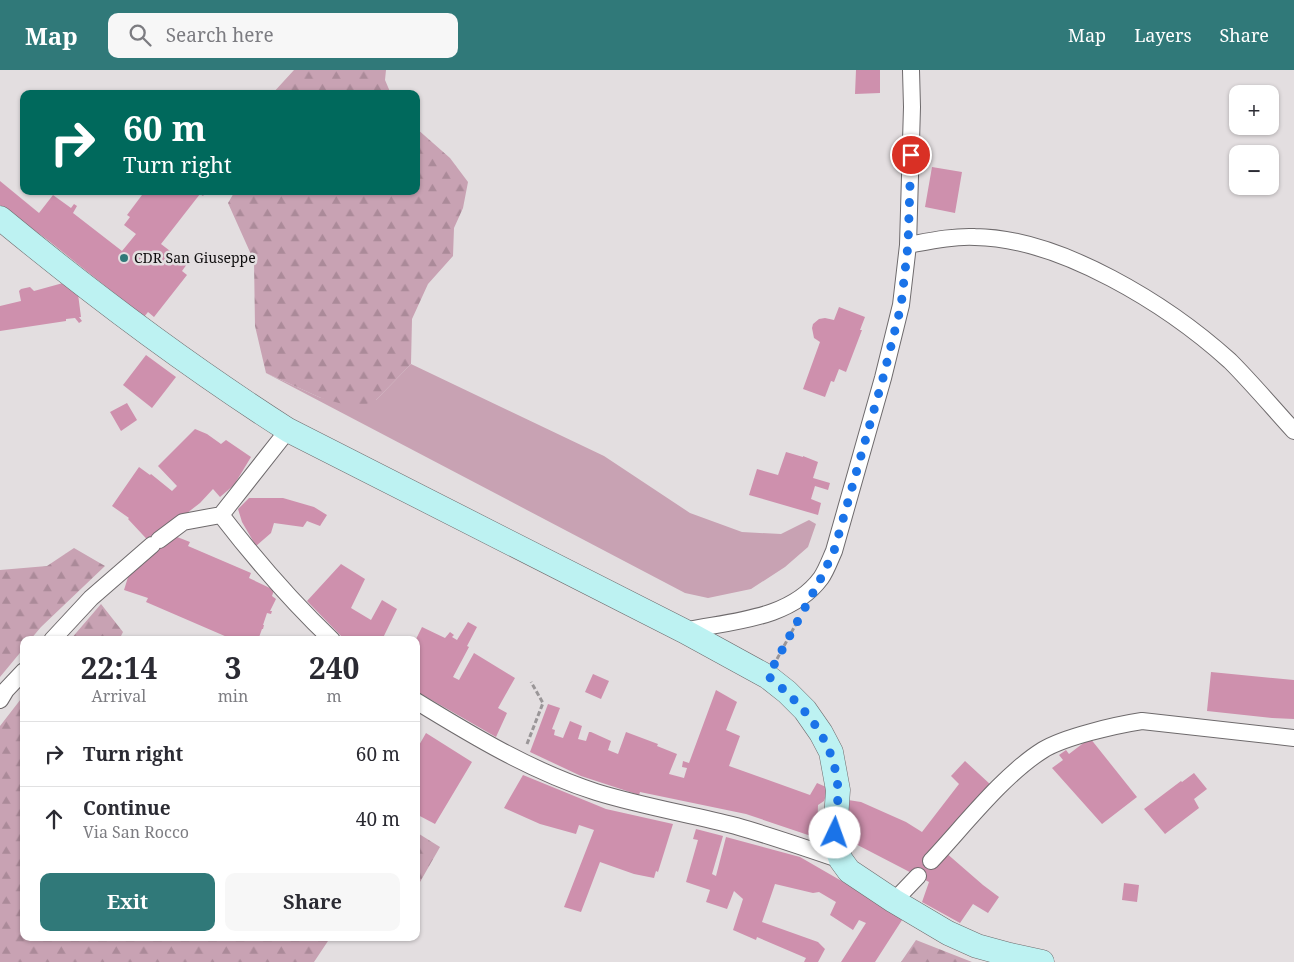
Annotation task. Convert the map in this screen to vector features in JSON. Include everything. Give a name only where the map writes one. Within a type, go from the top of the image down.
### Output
[{"type":"main road","points":[[0,218],[144,331],[237,398],[288,430],[684,631],[768,676],[804,710],[821,733],[831,752],[838,790],[835,833],[837,849],[840,860],[849,871],[894,901],[948,932],[977,946],[1042,962]]},
{"type":"street","points":[[684,631],[762,615],[785,607],[804,595],[821,578],[834,551],[883,378],[901,306],[908,245],[912,107],[911,70]]},
{"type":"street","points":[[908,245],[947,238],[976,237],[1008,240],[1074,261],[1149,300],[1194,331],[1230,362],[1294,431]]},
{"type":"street","points":[[56,636],[91,598],[183,522],[221,515],[288,430]]},
{"type":"street","points":[[221,515],[275,582],[328,636]]},
{"type":"street","points":[[0,700],[20,674]]},
{"type":"street","points":[[420,703],[520,761],[595,792],[737,827],[840,860]]},
{"type":"street","points":[[931,861],[1023,765],[1044,750],[1068,740],[1142,721],[1294,738]]},
{"type":"street","points":[[894,901],[918,876]]},
{"type":"path","points":[[768,676],[799,619]]},
{"type":"path","points":[[520,761],[543,703],[531,682]]},
{"type":"green space","points":[[294,70],[386,70],[385,80],[389,90],[276,90]]},
{"type":"green space","points":[[420,132],[450,158],[468,182],[463,208],[454,228],[453,256],[428,284],[412,319],[411,364],[376,400],[357,408],[321,398],[266,373],[255,326],[254,261],[228,203],[233,195],[420,195]]},
{"type":"green space","points":[[411,364],[604,456],[690,513],[742,532],[781,534],[809,520],[816,524],[808,547],[785,567],[751,589],[708,598],[685,593],[266,373],[321,398],[376,400]]},
{"type":"green space","points":[[74,548],[105,566],[33,636],[20,636],[20,653],[0,677],[0,570],[47,566]]},
{"type":"green space","points":[[101,604],[123,632],[121,636],[73,636]]},
{"type":"green space","points":[[20,700],[20,941],[328,941],[314,962],[0,962],[0,726]]},
{"type":"green space","points":[[420,834],[440,847],[420,882]]},
{"type":"green space","points":[[916,940],[972,962],[901,962]]},
{"type":"building","points":[[856,70],[880,70],[880,93],[855,94]]},
{"type":"building","points":[[932,167],[962,172],[955,213],[925,207]]},
{"type":"building","name":"CDR San Giuseppe","points":[[0,181],[39,213],[53,195],[71,208],[74,204],[77,206],[73,213],[122,251],[136,234],[124,225],[130,217],[127,215],[142,195],[199,195],[161,244],[187,264],[182,271],[187,275],[154,317],[148,312],[144,317],[49,241],[0,205]]},
{"type":"building","points":[[63,283],[78,294],[81,317],[79,317],[82,321],[79,323],[75,318],[66,319],[66,321],[0,331],[0,306],[21,301],[19,291],[21,289],[30,287],[34,291]]},
{"type":"building","points":[[839,307],[865,317],[846,372],[839,369],[834,382],[831,381],[825,397],[803,389],[820,342],[814,338],[812,328],[813,324],[819,319],[834,320]]},
{"type":"building","points":[[146,355],[176,377],[152,408],[123,385]]},
{"type":"building","points":[[127,403],[137,420],[121,431],[110,412]]},
{"type":"building","points":[[195,429],[207,434],[221,444],[226,440],[251,457],[234,485],[220,497],[213,489],[200,503],[156,537],[172,535],[190,542],[188,546],[251,573],[249,578],[274,590],[272,596],[276,599],[270,611],[272,611],[271,614],[267,613],[259,636],[225,636],[146,602],[148,598],[124,590],[129,574],[156,549],[129,518],[112,506],[139,467],[172,491],[177,486],[158,466]]},
{"type":"building","points":[[786,452],[818,462],[813,478],[830,483],[828,490],[815,486],[811,499],[821,503],[818,515],[749,495],[757,469],[778,475]]},
{"type":"building","points":[[249,498],[283,498],[314,507],[327,515],[320,526],[307,521],[303,527],[274,523],[271,533],[256,546],[242,522],[238,509]]},
{"type":"building","points":[[341,564],[365,579],[351,608],[371,620],[382,600],[397,609],[384,636],[341,636],[307,601]]},
{"type":"building","points":[[468,622],[477,627],[453,677],[459,680],[474,653],[515,678],[498,708],[507,713],[496,737],[420,693],[420,636],[418,636],[422,627],[445,638],[450,632],[454,635],[452,637],[457,640]]},
{"type":"building","points":[[1211,672],[1294,680],[1294,719],[1207,711]]},
{"type":"building","points":[[593,674],[609,681],[601,699],[585,692]]},
{"type":"building","points":[[716,690],[737,702],[726,730],[740,736],[729,766],[810,795],[817,783],[826,787],[827,792],[824,801],[818,805],[817,838],[746,814],[640,792],[639,795],[581,776],[530,752],[548,704],[560,708],[552,729],[555,730],[554,735],[563,738],[570,721],[582,726],[578,739],[586,741],[589,732],[591,732],[611,741],[608,750],[618,754],[626,732],[658,744],[657,746],[677,754],[669,774],[684,778],[687,768],[682,767],[683,761],[689,763]]},
{"type":"building","points":[[426,733],[472,762],[435,824],[420,816],[420,744]]},
{"type":"building","points":[[1090,738],[1137,797],[1102,824],[1052,768],[1063,760],[1059,755],[1066,750],[1069,754]]},
{"type":"building","points":[[965,761],[991,785],[945,852],[999,897],[988,913],[973,904],[960,923],[922,902],[929,882],[846,839],[848,800],[861,802],[906,822],[922,832],[959,784],[951,776]]},
{"type":"building","points":[[1194,773],[1207,789],[1194,799],[1199,808],[1165,834],[1144,809]]},
{"type":"building","points":[[523,775],[606,809],[673,824],[658,872],[656,871],[654,878],[634,874],[600,862],[581,912],[564,907],[594,830],[579,825],[576,834],[540,824],[504,808]]},
{"type":"building","points":[[696,829],[723,836],[712,874],[716,876],[726,837],[800,857],[904,917],[875,962],[841,962],[866,923],[859,920],[853,930],[830,915],[836,902],[819,892],[813,893],[775,884],[762,922],[818,942],[825,949],[818,962],[804,962],[806,958],[757,937],[756,940],[733,930],[743,899],[734,891],[727,909],[706,902],[710,890],[686,882],[698,840],[693,839]]},
{"type":"building","points":[[1124,883],[1139,885],[1137,902],[1122,900]]},
{"type":"place","name":"CDR San Giuseppe","points":[[124,258]]},
{"type":"route","points":[[835,833],[838,790],[831,752],[821,733],[804,710],[768,676],[834,551],[883,378],[901,306],[905,276],[911,155]]}]
